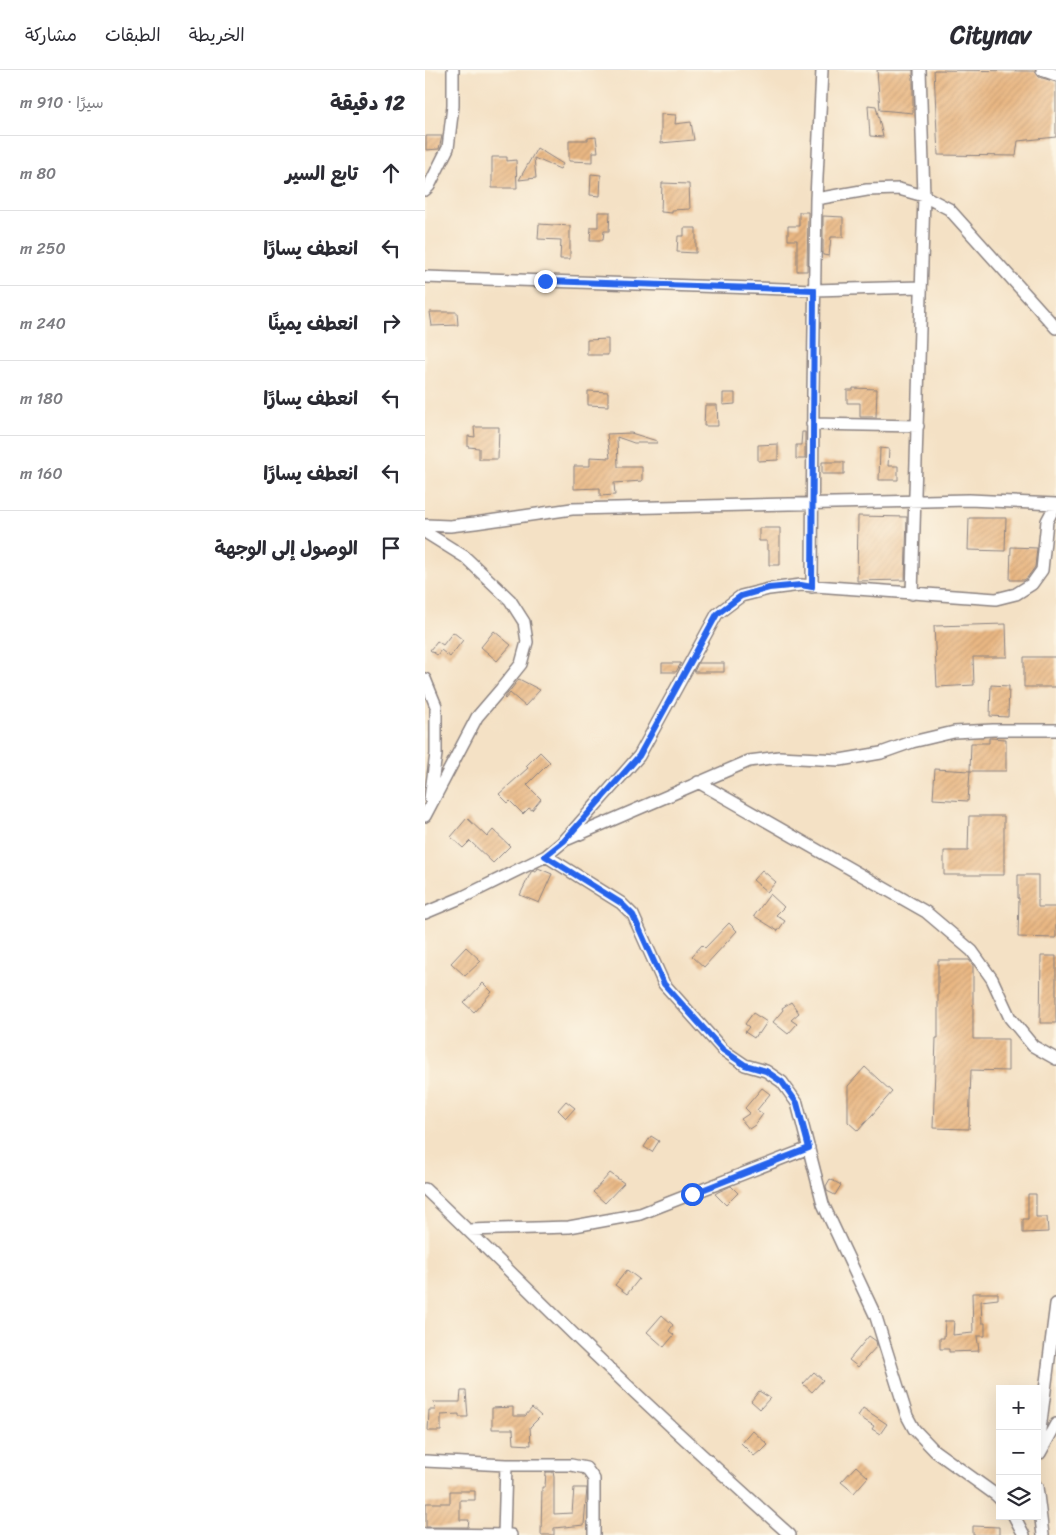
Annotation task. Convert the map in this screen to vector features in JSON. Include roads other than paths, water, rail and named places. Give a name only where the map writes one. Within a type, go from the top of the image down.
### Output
[{"type":"street","points":[[425,190],[429,186],[448,148],[453,106],[453,70]]},
{"type":"street","points":[[812,587],[815,199],[821,70]]},
{"type":"street","points":[[912,594],[924,196],[920,70]]},
{"type":"street","points":[[1042,70],[1056,75]]},
{"type":"street","points":[[815,199],[867,190],[899,189],[924,196],[949,209],[1056,328]]},
{"type":"street","points":[[425,277],[814,290],[921,287]]},
{"type":"street","points":[[812,424],[917,426]]},
{"type":"street","points":[[425,525],[450,526],[571,508],[969,500],[1056,504],[1047,521],[1042,570],[1032,584],[1016,594],[996,599],[801,585],[769,588],[741,596],[717,614],[639,756],[564,841],[545,856],[425,913]]},
{"type":"street","points":[[425,532],[465,557],[510,600],[525,622],[527,642],[521,664],[477,717],[427,812]]},
{"type":"street","points":[[425,679],[436,706],[436,754],[427,812]]},
{"type":"street","points":[[564,841],[749,761],[779,757],[840,760],[881,753],[912,742],[954,732],[1056,730]]},
{"type":"street","points":[[698,782],[926,912],[972,951],[992,979],[1010,1018],[1033,1046],[1056,1059]]},
{"type":"street","points":[[545,856],[621,903],[633,915],[664,984],[723,1050],[745,1065],[766,1071],[782,1082],[797,1103],[823,1204],[876,1317],[907,1416],[915,1429],[935,1450],[996,1495]]},
{"type":"street","points":[[469,1230],[569,1227],[640,1214],[809,1148]]},
{"type":"street","points":[[425,1189],[693,1448],[790,1535]]},
{"type":"street","points":[[1040,1430],[1056,1304]]},
{"type":"street","points":[[1041,1452],[1056,1424]]},
{"type":"street","points":[[425,1461],[506,1465],[571,1465],[586,1468],[594,1479],[593,1535]]},
{"type":"street","points":[[504,1535],[506,1465]]},
{"type":"street","points":[[1041,1519],[1043,1535]]},
{"type":"street","points":[[1016,1520],[1024,1535]]},
{"type":"street","points":[[425,1534],[511,1535]]}]
